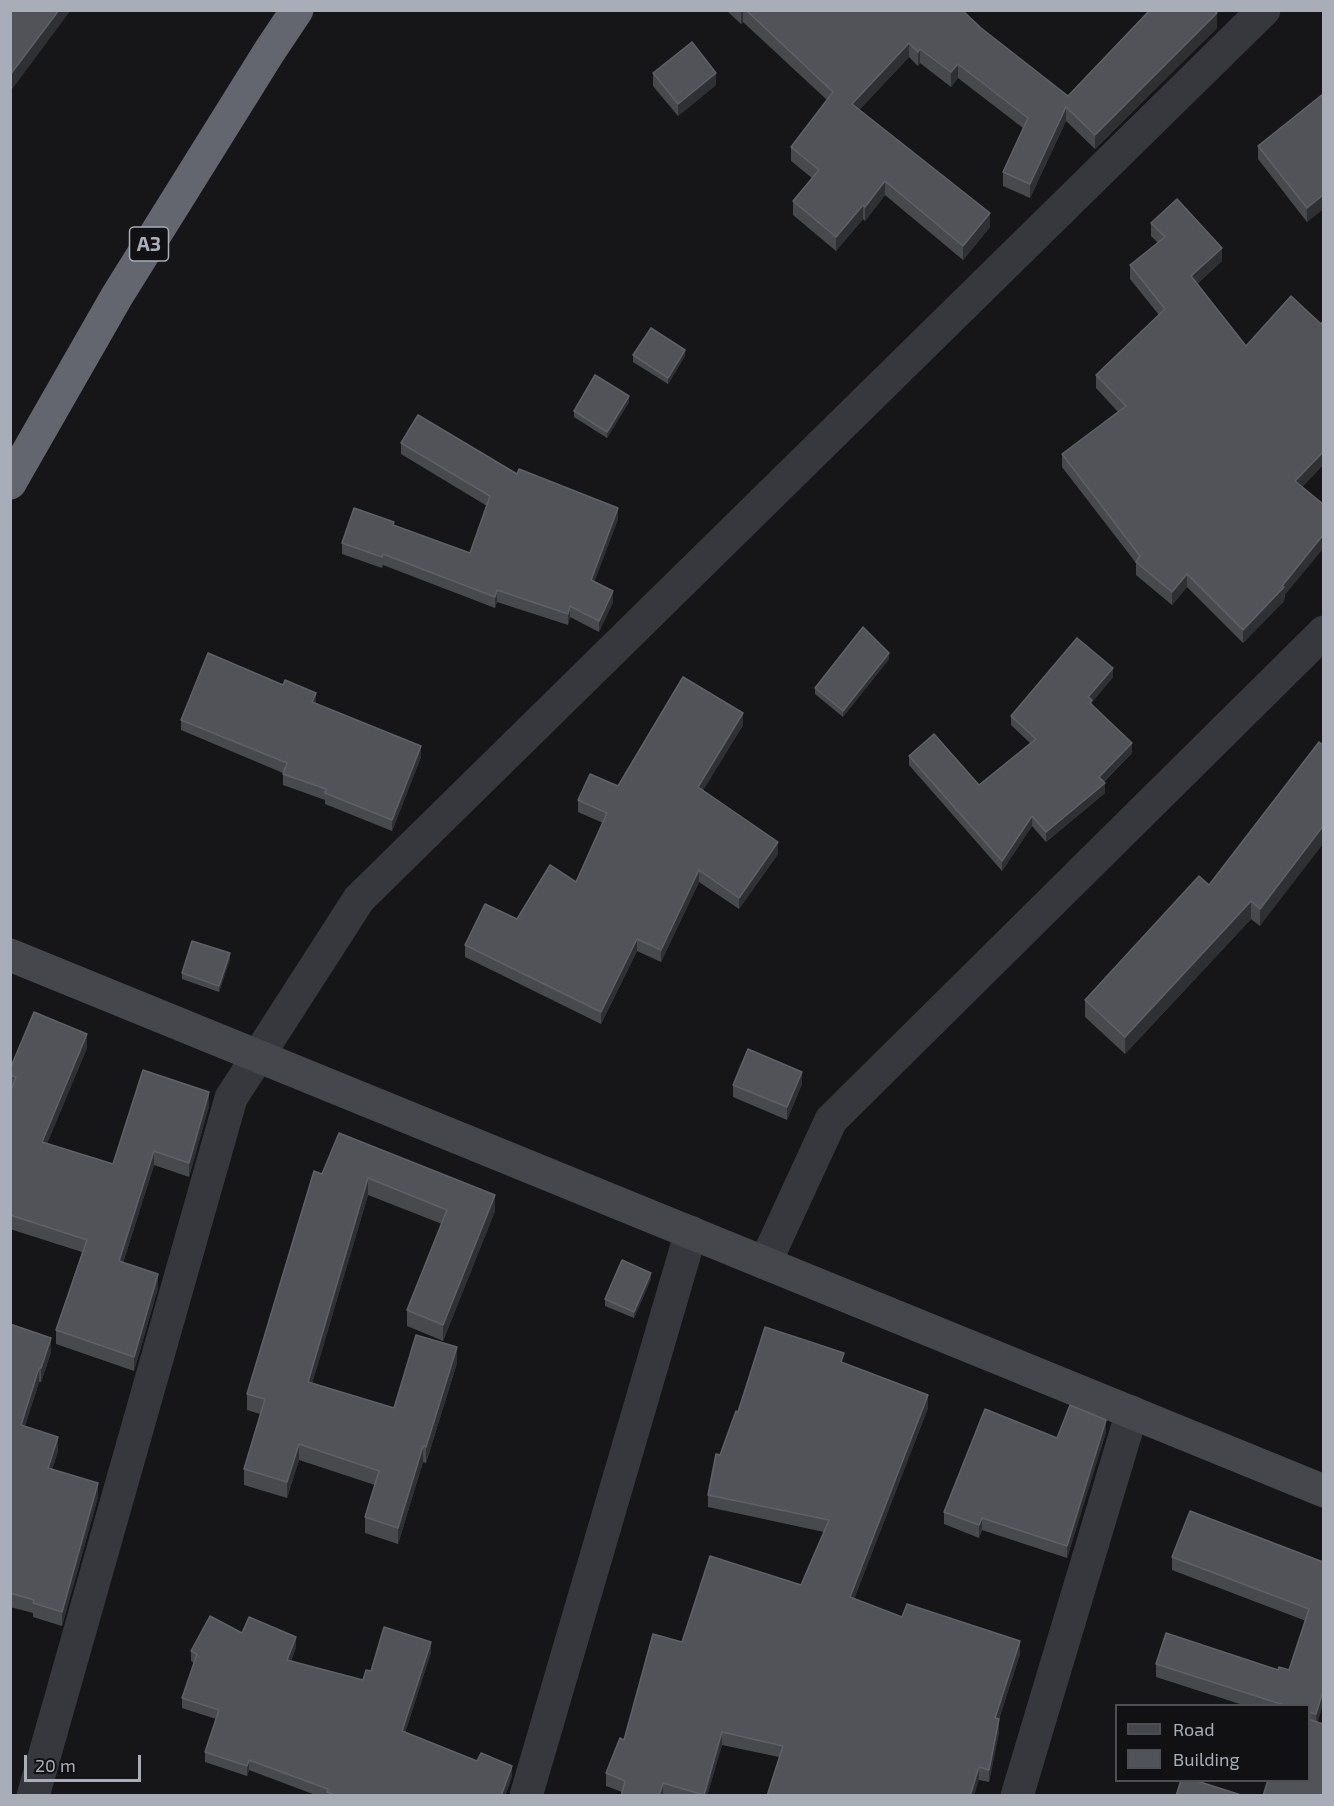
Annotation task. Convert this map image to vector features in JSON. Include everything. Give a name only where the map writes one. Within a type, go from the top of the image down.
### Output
[{"type":"highway","name":"A3","points":[[10,483],[117,296],[297,10]]},
{"type":"street","points":[[33,1796],[231,1098],[359,899],[1264,10]]},
{"type":"street","points":[[765,1263],[831,1120],[1323,632]]},
{"type":"street","points":[[10,955],[1323,1491]]},
{"type":"street","points":[[526,1796],[691,1232]]},
{"type":"street","points":[[1017,1796],[1132,1413]]},
{"type":"building","points":[[10,10],[59,10],[10,75]]},
{"type":"building","points":[[746,10],[962,10],[981,28],[1068,96],[1150,10],[1214,10],[1217,13],[1095,135],[1066,107],[1030,184],[1003,172],[1028,118],[958,64],[951,72],[920,49],[918,52],[909,43],[852,104],[990,213],[963,246],[885,181],[865,207],[863,205],[836,237],[793,201],[819,170],[791,147],[833,92]]},
{"type":"building","points":[[692,42],[716,73],[678,104],[653,73]]},
{"type":"building","points":[[1323,94],[1323,195],[1307,208],[1258,146]]},
{"type":"building","points":[[1177,199],[1222,248],[1191,276],[1246,346],[1291,296],[1321,324],[1323,321],[1323,452],[1295,481],[1323,504],[1323,535],[1282,586],[1284,587],[1243,630],[1187,574],[1172,592],[1136,562],[1140,556],[1062,454],[1126,406],[1096,375],[1165,309],[1130,265],[1165,237],[1151,223]]},
{"type":"building","points":[[651,328],[685,350],[668,378],[633,355]]},
{"type":"building","points":[[595,375],[629,396],[607,432],[574,411]]},
{"type":"building","points":[[418,415],[517,474],[519,469],[618,508],[591,580],[613,591],[599,621],[570,606],[568,614],[497,590],[495,597],[383,554],[382,557],[342,543],[354,508],[470,553],[490,496],[401,443]]},
{"type":"building","points":[[863,627],[889,653],[843,711],[815,688]]},
{"type":"building","points":[[1077,638],[1113,668],[1088,697],[1092,700],[1090,703],[1132,743],[1099,777],[1105,783],[1046,832],[1032,816],[1002,861],[909,756],[934,734],[979,785],[1036,739],[1011,716]]},
{"type":"building","points":[[208,653],[283,685],[285,680],[316,693],[312,702],[421,746],[392,820],[325,793],[326,789],[283,774],[287,763],[181,720]]},
{"type":"building","points":[[683,677],[743,713],[698,787],[778,842],[739,898],[699,870],[661,950],[637,939],[601,1012],[465,945],[485,904],[517,919],[550,865],[576,882],[607,813],[578,800],[590,774],[618,786]]},
{"type":"building","points":[[1319,742],[1323,745],[1323,826],[1260,909],[1251,901],[1125,1037],[1085,1000],[1199,876],[1209,885]]},
{"type":"building","points":[[192,941],[230,953],[219,986],[182,973]]},
{"type":"building","points":[[34,1012],[87,1034],[42,1142],[113,1164],[143,1070],[209,1092],[189,1163],[154,1151],[119,1261],[158,1274],[134,1357],[56,1330],[87,1240],[10,1215],[10,1093],[16,1077],[10,1075],[10,1069]]},
{"type":"building","points":[[748,1049],[802,1072],[787,1107],[733,1085]]},
{"type":"building","points":[[339,1133],[495,1195],[443,1325],[407,1310],[447,1210],[368,1178],[308,1382],[394,1408],[416,1335],[457,1347],[398,1528],[365,1517],[379,1471],[299,1444],[287,1482],[244,1469],[265,1399],[247,1394],[314,1171],[322,1174]]},
{"type":"building","points":[[622,1260],[651,1273],[634,1312],[605,1299]]},
{"type":"building","points":[[10,1324],[51,1338],[21,1425],[58,1437],[48,1468],[98,1483],[62,1612],[10,1593]]},
{"type":"building","points":[[765,1327],[844,1353],[841,1362],[928,1395],[850,1597],[902,1617],[907,1604],[1020,1641],[995,1718],[999,1719],[989,1770],[979,1767],[970,1796],[767,1796],[783,1746],[722,1732],[704,1795],[663,1783],[659,1796],[621,1796],[625,1781],[606,1773],[620,1738],[624,1740],[653,1634],[682,1642],[710,1556],[801,1585],[829,1520],[708,1495],[716,1454],[720,1455],[736,1411],[738,1412]]},
{"type":"building","points":[[1070,1405],[1106,1420],[1067,1546],[982,1518],[979,1525],[944,1512],[985,1409],[1057,1438]]},
{"type":"building","points":[[1190,1511],[1323,1562],[1323,1691],[1316,1714],[1310,1712],[1310,1704],[1281,1704],[1156,1664],[1166,1633],[1278,1670],[1279,1667],[1289,1670],[1309,1609],[1172,1557]]},
{"type":"building","points":[[210,1616],[242,1633],[249,1617],[296,1637],[287,1660],[363,1680],[366,1670],[371,1671],[384,1627],[431,1642],[402,1731],[477,1761],[481,1753],[512,1766],[501,1796],[337,1796],[327,1792],[328,1789],[249,1760],[247,1766],[205,1752],[219,1710],[182,1698],[197,1654],[191,1651]]},
{"type":"building","points":[[1310,1720],[1323,1724],[1323,1796],[1263,1796],[1267,1782],[1310,1782]]},
{"type":"building","points":[[1180,1782],[1200,1782],[1244,1796],[1176,1796]]}]
